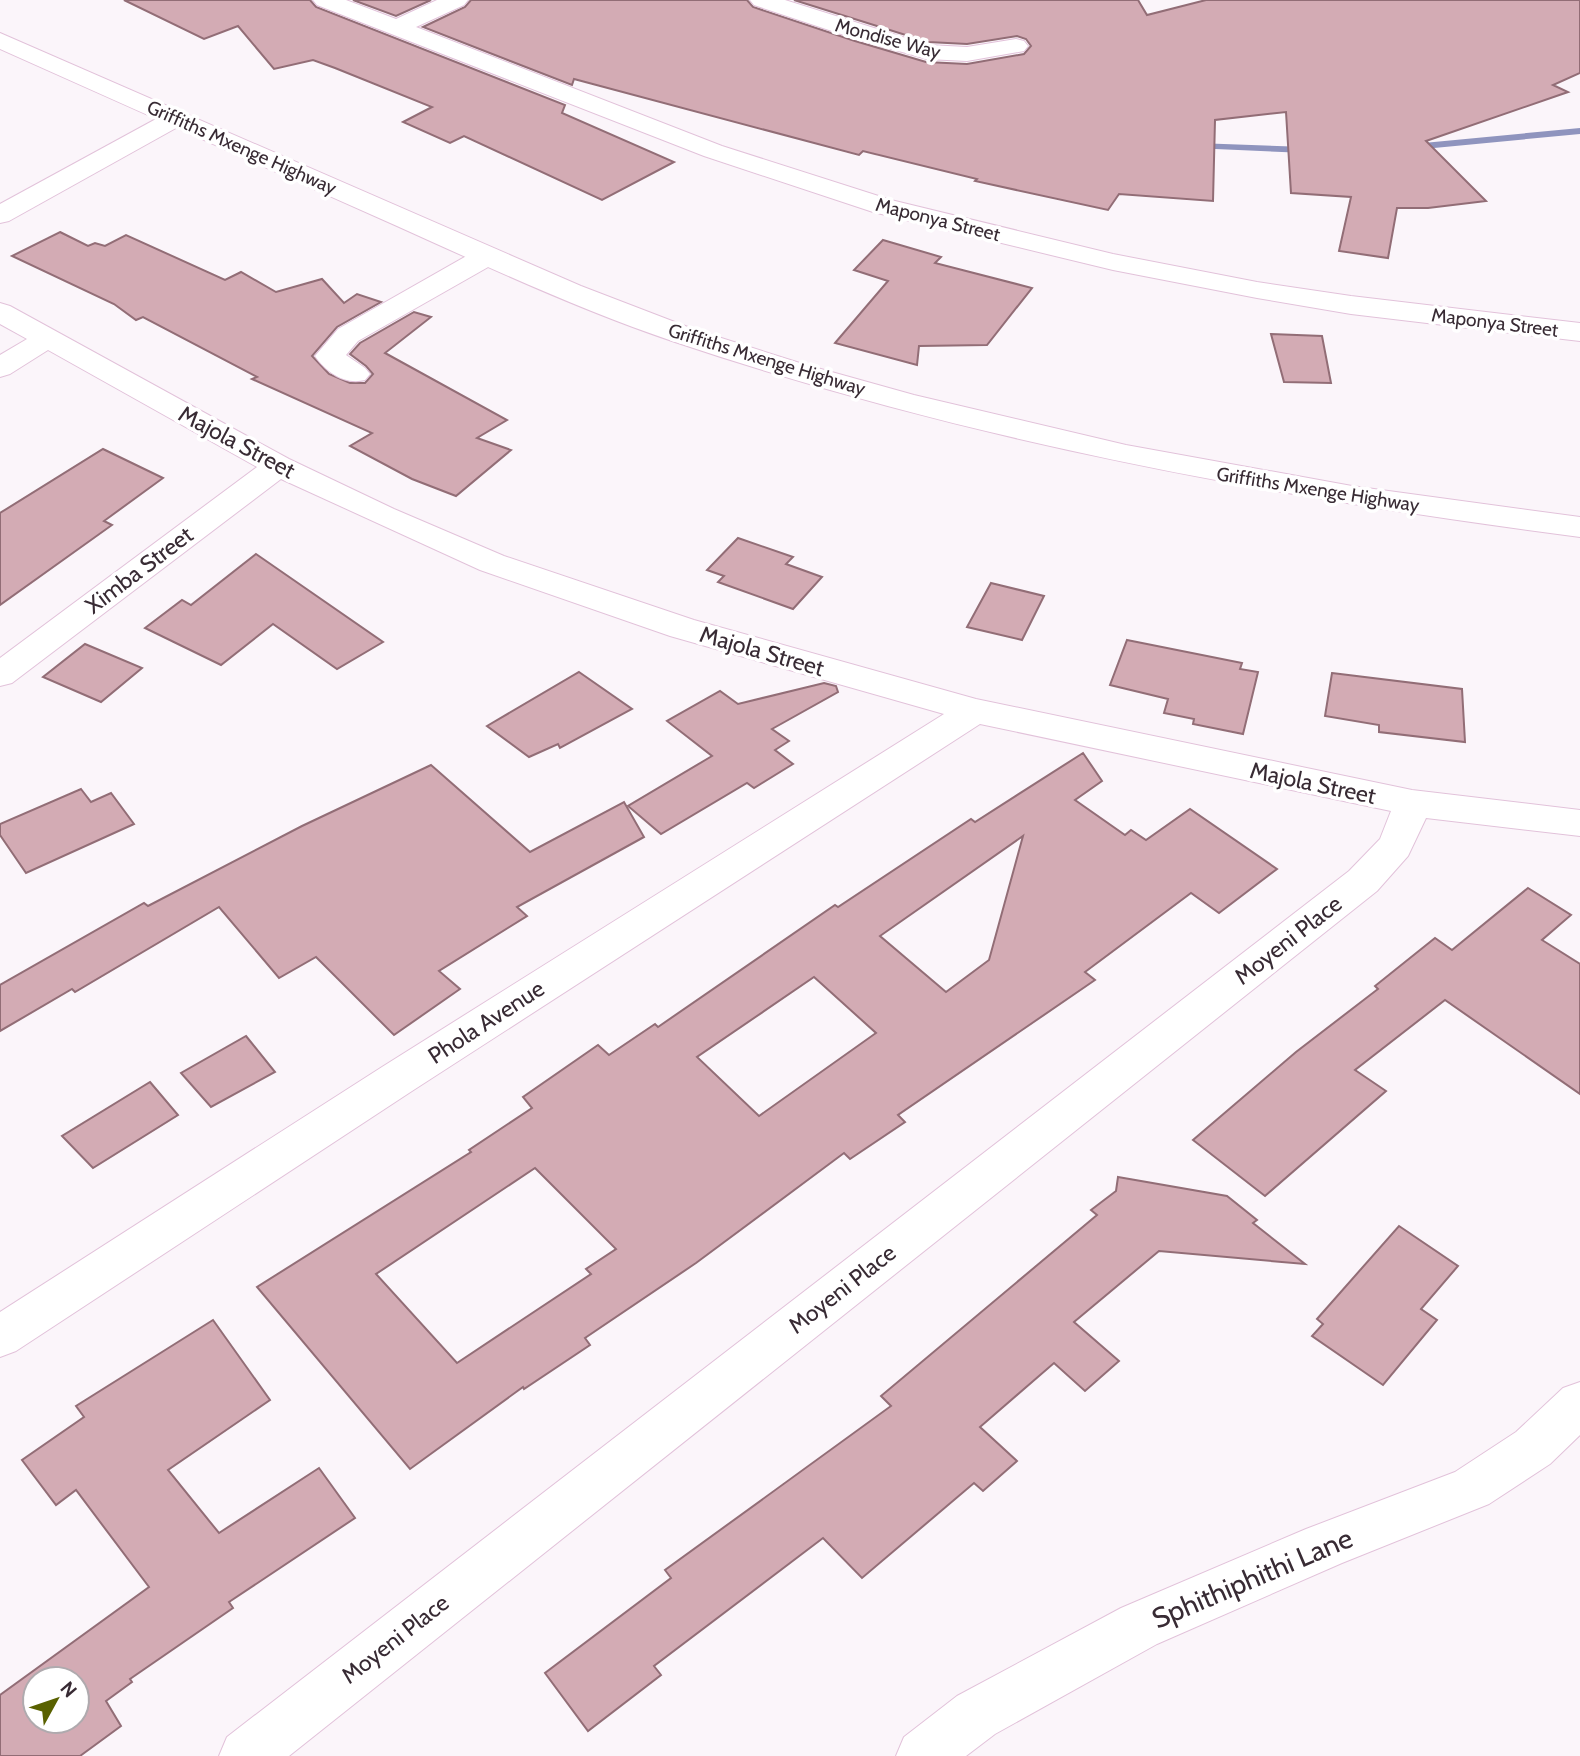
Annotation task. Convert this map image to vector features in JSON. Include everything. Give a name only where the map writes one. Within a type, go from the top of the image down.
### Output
[{"type":"street","name":"Maponya Street","points":[[325,0],[713,151],[882,206],[1112,262],[1257,290],[1351,305],[1580,332]]},
{"type":"street","points":[[396,28],[456,0]]},
{"type":"street","name":"Mondise Way","points":[[762,0],[927,52],[967,54],[1016,46]]},
{"type":"street","name":"Griffiths Mxenge Highway","points":[[0,40],[487,256],[593,301],[683,335],[850,386],[1104,452],[1254,480],[1580,527]]},
{"type":"street","points":[[0,215],[176,118]]},
{"type":"street","points":[[355,374],[330,356],[348,335],[487,256]]},
{"type":"street","name":"Majola Street","points":[[0,313],[278,466],[440,541],[588,597],[682,628],[975,711],[1412,803],[1580,823]]},
{"type":"street","points":[[0,368],[46,339]]},
{"type":"street","name":"Ximba Street","points":[[0,675],[278,466]]},
{"type":"street","name":"Phola Avenue","points":[[0,1337],[397,1079],[975,711]]},
{"type":"street","name":"Moyeni Place","points":[[246,1756],[1363,881],[1386,862],[1402,837],[1412,803]]},
{"type":"street","name":"Sphithiphithi Lane","points":[[923,1756],[976,1715],[1139,1626],[1324,1546],[1472,1489],[1533,1448],[1580,1403]]},
{"type":"building","points":[[124,0],[310,0],[316,7],[565,105],[562,113],[674,162],[602,200],[464,136],[450,143],[403,122],[432,107],[313,60],[274,69],[238,26],[204,39]]},
{"type":"building","points":[[353,0],[431,0],[396,16]]},
{"type":"building","points":[[471,0],[747,0],[753,7],[926,62],[967,64],[1024,54],[1031,46],[1026,39],[1017,36],[967,44],[928,42],[794,0],[1138,0],[1147,15],[1206,0],[1580,0],[1580,73],[1553,85],[1568,92],[1426,141],[1486,201],[1428,208],[1397,208],[1388,258],[1339,251],[1351,197],[1291,193],[1286,112],[1215,120],[1213,201],[1119,194],[1108,210],[975,181],[977,179],[863,151],[859,155],[574,79],[572,85],[423,27],[465,7]]},
{"type":"building","points":[[60,232],[88,246],[95,243],[105,246],[126,235],[225,280],[241,272],[276,292],[322,279],[344,303],[357,294],[381,302],[337,327],[312,356],[329,374],[350,383],[365,383],[373,374],[350,354],[360,343],[414,312],[431,317],[385,353],[507,420],[477,438],[511,450],[456,496],[412,479],[350,446],[372,433],[252,379],[257,377],[143,317],[136,320],[114,304],[12,256]]},
{"type":"building","points":[[883,240],[941,257],[935,263],[1032,288],[987,345],[919,346],[917,365],[835,343],[888,281],[854,270]]},
{"type":"building","points":[[1271,334],[1322,336],[1331,383],[1284,382]]},
{"type":"building","points":[[103,449],[163,478],[104,521],[112,525],[0,605],[0,513]]},
{"type":"building","points":[[738,538],[793,557],[786,564],[822,577],[793,609],[718,582],[724,576],[707,570]]},
{"type":"building","points":[[256,554],[383,642],[337,669],[273,624],[221,665],[145,628],[182,600],[191,605]]},
{"type":"building","points":[[991,583],[1044,596],[1022,640],[967,627]]},
{"type":"building","points":[[1127,640],[1242,663],[1240,669],[1258,672],[1243,734],[1193,724],[1194,719],[1164,713],[1168,699],[1110,685]]},
{"type":"building","points":[[85,644],[142,668],[101,702],[43,677]]},
{"type":"building","points":[[579,672],[632,709],[560,748],[558,744],[529,757],[487,726]]},
{"type":"building","points":[[1332,673],[1462,689],[1465,742],[1379,732],[1379,725],[1325,716]]},
{"type":"building","points":[[824,683],[836,686],[838,692],[772,729],[789,741],[775,750],[793,764],[754,788],[747,783],[661,834],[628,806],[712,756],[667,721],[720,691],[738,704]]},
{"type":"building","points":[[1083,753],[1102,781],[1075,800],[1125,835],[1131,830],[1146,840],[1190,809],[1277,869],[1219,913],[1191,893],[1085,972],[1095,980],[898,1115],[905,1122],[850,1159],[844,1153],[696,1263],[585,1338],[590,1345],[524,1389],[523,1387],[410,1469],[257,1287],[471,1152],[469,1150],[532,1108],[523,1097],[598,1045],[609,1055],[655,1024],[658,1027],[835,905],[838,907],[971,819],[975,822]],"holes":[[[1023,836],[989,960],[946,992],[880,936]],[[814,977],[876,1033],[759,1116],[697,1057]],[[535,1168],[616,1249],[586,1269],[591,1274],[457,1363],[376,1274]]]},
{"type":"building","points":[[431,765],[530,852],[624,802],[644,837],[517,907],[527,916],[439,971],[460,989],[394,1035],[316,957],[279,978],[219,907],[75,992],[72,989],[0,1031],[0,985],[144,903],[148,906],[302,826]]},
{"type":"building","points":[[81,789],[91,802],[111,793],[134,824],[26,873],[0,835],[0,824]]},
{"type":"building","points":[[1528,888],[1571,915],[1542,940],[1580,964],[1580,1094],[1445,1000],[1355,1070],[1386,1091],[1265,1196],[1193,1140],[1296,1052],[1378,989],[1375,986],[1435,938],[1452,950]]},
{"type":"building","points":[[246,1036],[275,1072],[211,1107],[181,1073]]},
{"type":"building","points":[[150,1082],[178,1115],[93,1168],[62,1136]]},
{"type":"building","points":[[1118,1177],[1227,1196],[1257,1220],[1253,1223],[1305,1264],[1159,1251],[1074,1322],[1119,1361],[1085,1391],[1054,1363],[980,1427],[1017,1461],[983,1491],[974,1483],[862,1578],[823,1538],[654,1666],[661,1675],[588,1731],[545,1673],[671,1578],[665,1570],[891,1406],[881,1396],[1097,1215],[1091,1210],[1116,1191]]},
{"type":"building","points":[[1399,1226],[1458,1266],[1421,1309],[1437,1320],[1383,1385],[1312,1336],[1323,1324],[1317,1319]]},
{"type":"building","points":[[213,1320],[270,1400],[168,1470],[219,1533],[319,1468],[355,1518],[229,1602],[233,1608],[130,1679],[132,1682],[106,1701],[121,1726],[80,1756],[0,1756],[0,1695],[21,1680],[21,1735],[91,1735],[91,1665],[41,1665],[149,1587],[76,1490],[56,1505],[22,1460],[84,1417],[76,1406]]},
{"type":"waterway","points":[[1413,147],[1580,131]]},
{"type":"waterway","points":[[1196,146],[1306,150]]}]
